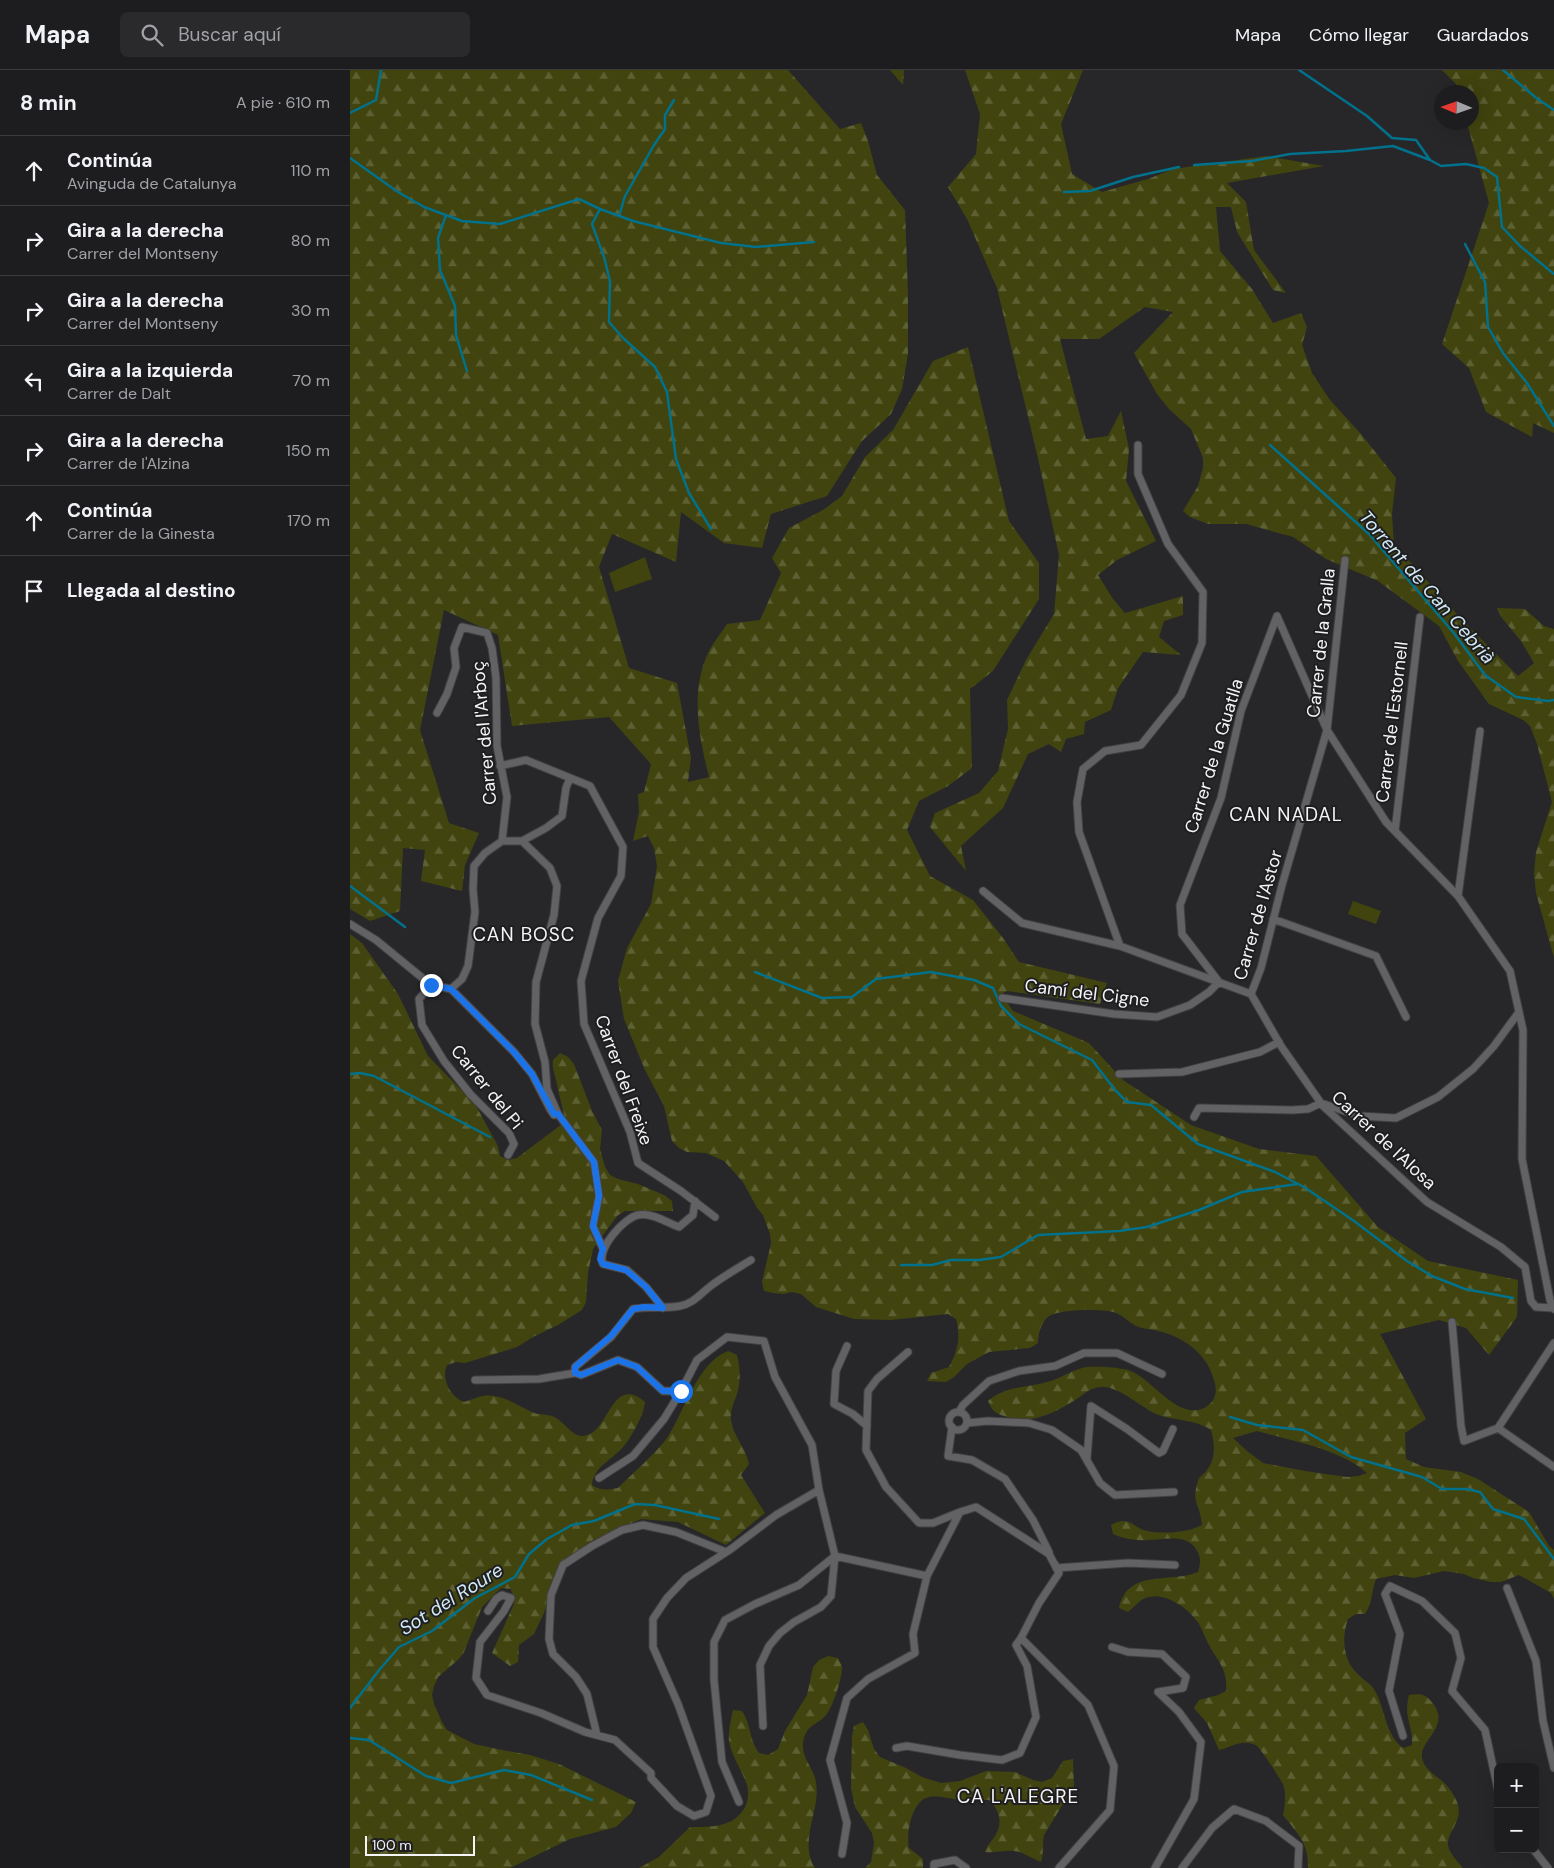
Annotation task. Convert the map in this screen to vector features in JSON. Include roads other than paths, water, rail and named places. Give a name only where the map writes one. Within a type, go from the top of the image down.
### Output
[{"type":"street","points":[[1120,946],[1079,832],[1077,802],[1083,769],[1105,751],[1141,745],[1180,695],[1202,643],[1203,592],[1168,544],[1138,474],[1138,445]]},
{"type":"street","name":"Carrer de la Gralla","points":[[1327,730],[1345,560]]},
{"type":"street","name":"Carrer de la Guatlla","points":[[1219,982],[1182,934],[1180,905],[1221,798],[1241,711],[1277,616],[1327,730]]},
{"type":"street","name":"Carrer de l'Estornell","points":[[1395,831],[1420,617]]},
{"type":"street","name":"Carrer del l'Arboç","points":[[436,713],[447,694],[456,667],[454,648],[462,627],[487,633],[492,648],[496,678],[497,746],[507,797],[502,841]]},
{"type":"street","points":[[1327,730],[1386,822],[1458,896],[1510,971],[1523,1030],[1522,1159],[1550,1300],[1554,1308]]},
{"type":"street","name":"Carrer de l'Astor","points":[[1251,994],[1261,968],[1273,919],[1327,730]]},
{"type":"street","points":[[1458,896],[1480,731]]},
{"type":"street","name":"Carrer del Freixe","points":[[500,766],[526,760],[590,786],[623,846],[622,876],[598,918],[581,982],[584,1024],[630,1132],[638,1164],[715,1216]]},
{"type":"street","points":[[451,989],[462,979],[468,966],[476,912],[473,889],[474,866],[485,853],[502,841],[522,841],[546,828],[562,816],[566,788],[570,778]]},
{"type":"street","points":[[522,841],[550,868],[557,886],[554,915],[536,982],[535,1024],[545,1062],[547,1089],[558,1114],[594,1162],[599,1196],[593,1226],[603,1249]]},
{"type":"street","points":[[983,891],[1022,923],[1120,946],[1251,994]]},
{"type":"street","points":[[1273,919],[1376,956],[1406,1017]]},
{"type":"street","points":[[350,924],[376,940],[431,985],[451,989],[514,1052],[532,1074],[550,1109],[554,1114],[558,1114]]},
{"type":"street","name":"Camí del Cigne","points":[[1002,998],[1114,1014],[1157,1017],[1190,1005],[1209,992],[1219,982]]},
{"type":"street","name":"Carrer del Pi","points":[[431,985],[419,999],[422,1025],[444,1061],[471,1095],[509,1133],[514,1144],[508,1155]]},
{"type":"street","name":"Carrer de l'Alosa","points":[[1251,994],[1279,1042],[1321,1103],[1427,1202],[1501,1247],[1525,1266],[1531,1301],[1536,1308],[1554,1308]]},
{"type":"street","points":[[1194,1117],[1199,1108],[1292,1110],[1308,1109],[1321,1103],[1359,1116],[1396,1118],[1438,1098],[1473,1069],[1494,1046],[1519,1012]]},
{"type":"street","points":[[1119,1074],[1182,1072],[1260,1052],[1279,1042]]},
{"type":"street","points":[[663,1308],[646,1287],[626,1270],[603,1264],[600,1259],[603,1249],[625,1222],[640,1214],[655,1217],[679,1227],[694,1215],[695,1201]]},
{"type":"street","points":[[578,1374],[575,1367],[611,1336],[633,1309],[682,1306],[696,1299],[710,1286],[751,1260]]},
{"type":"street","points":[[1452,1322],[1464,1441],[1498,1428],[1554,1343]]},
{"type":"street","points":[[598,1478],[633,1456],[664,1420],[697,1360],[727,1337],[764,1341],[775,1377],[812,1445],[819,1490],[835,1556],[831,1596],[821,1607],[794,1622],[780,1633],[770,1646],[760,1665],[763,1726]]},
{"type":"street","points":[[847,1346],[836,1371],[834,1404],[854,1414],[867,1426]]},
{"type":"street","points":[[896,1748],[907,1746],[1002,1760],[1020,1753],[1036,1717],[1027,1666],[1016,1645],[1039,1603],[1059,1573],[1049,1554],[976,1506],[933,1523],[919,1523],[886,1486],[866,1450],[868,1392],[877,1379],[908,1352]]},
{"type":"street","points":[[959,1412],[963,1405],[989,1381],[1019,1371],[1055,1366],[1084,1353],[1117,1353],[1162,1374]]},
{"type":"street","points":[[475,1380],[539,1379],[578,1374],[618,1360],[637,1367],[663,1391],[681,1391]]},
{"type":"street","points":[[1087,1460],[1091,1406],[1128,1429],[1159,1453],[1164,1451],[1173,1429]]},
{"type":"street","points":[[967,1422],[964,1414],[959,1412],[954,1413],[950,1417],[949,1423],[952,1427],[948,1456],[972,1460],[1005,1479],[1033,1520],[1056,1568]]},
{"type":"street","points":[[952,1427],[960,1430],[967,1422]]},
{"type":"street","points":[[967,1422],[1029,1423],[1052,1430],[1081,1450],[1100,1483],[1115,1495],[1174,1492]]},
{"type":"street","points":[[1498,1428],[1554,1467]]},
{"type":"street","points":[[488,1611],[496,1599],[502,1595],[511,1598],[504,1611],[480,1642],[476,1678],[486,1695],[616,1740],[651,1773],[651,1778],[677,1806],[694,1816],[706,1812],[711,1796],[678,1704],[653,1647],[653,1619],[667,1598],[686,1578],[726,1552],[776,1515],[819,1490]]},
{"type":"street","points":[[842,1854],[847,1823],[830,1760],[847,1698],[868,1679],[915,1653],[913,1634],[927,1576],[960,1512]]},
{"type":"street","points":[[597,1735],[587,1694],[576,1677],[553,1654],[549,1639],[551,1595],[564,1565],[614,1534],[643,1525],[676,1532],[726,1552]]},
{"type":"street","points":[[835,1556],[927,1576]]},
{"type":"street","points":[[739,1802],[722,1762],[714,1680],[714,1642],[725,1620],[755,1604],[799,1585],[835,1556]]},
{"type":"street","points":[[1056,1568],[1128,1563],[1175,1565]]},
{"type":"street","points":[[1404,1736],[1389,1690],[1400,1634],[1385,1594],[1390,1586],[1422,1601],[1455,1633],[1461,1658],[1452,1691],[1485,1730],[1494,1772]]},
{"type":"street","points":[[1507,1588],[1536,1660],[1543,1721],[1554,1768]]},
{"type":"street","points":[[1020,1638],[1088,1705],[1114,1766],[1110,1810],[1059,1868]]},
{"type":"street","points":[[1112,1647],[1128,1652],[1162,1654],[1186,1677],[1183,1688],[1158,1692],[1179,1712],[1201,1742],[1194,1799],[1155,1868]]},
{"type":"street","points":[[1182,1868],[1212,1828],[1234,1809],[1266,1821],[1298,1846],[1298,1868]]},
{"type":"street","points":[[1536,1853],[1548,1868]]},
{"type":"street","points":[[934,1868],[934,1864],[955,1860],[966,1868]]},
{"type":"waterway","points":[[350,113],[376,100],[381,70]]},
{"type":"waterway","points":[[1299,70],[1367,116],[1392,138],[1416,140],[1430,160],[1441,166],[1466,164],[1484,168],[1497,177],[1502,227],[1520,246],[1554,274]]},
{"type":"waterway","points":[[1503,70],[1554,110]]},
{"type":"waterway","points":[[619,216],[625,196],[665,129],[665,115],[674,100]]},
{"type":"waterway","points":[[1194,165],[1252,161],[1290,154],[1393,146],[1430,160]]},
{"type":"waterway","points":[[350,158],[398,192],[424,207],[462,221],[500,224],[579,199],[633,221],[721,243],[756,247],[814,242]]},
{"type":"waterway","points":[[1064,192],[1090,191],[1133,177],[1179,167]]},
{"type":"waterway","points":[[600,209],[592,224],[604,257],[610,281],[609,322],[623,338],[655,367],[667,392],[676,459],[689,493],[711,529]]},
{"type":"waterway","points":[[446,215],[438,238],[440,270],[455,306],[456,335],[467,371]]},
{"type":"waterway","points":[[1465,244],[1485,282],[1488,327],[1503,353],[1527,383],[1554,426]]},
{"type":"waterway","name":"Torrent de Can Cebrià","points":[[1270,445],[1369,534],[1453,632],[1485,675],[1516,697],[1554,700]]},
{"type":"waterway","points":[[350,886],[405,927]]},
{"type":"waterway","points":[[755,972],[822,998],[852,997],[876,979],[931,972],[974,980],[993,988],[1001,1006],[1019,1024],[1092,1060],[1115,1090],[1127,1102],[1151,1105],[1198,1144],[1275,1172],[1304,1187],[1354,1221],[1407,1261],[1432,1276],[1465,1289],[1513,1298]]},
{"type":"waterway","points":[[350,1074],[360,1073],[374,1076],[490,1137]]},
{"type":"waterway","points":[[901,1265],[932,1265],[951,1260],[979,1260],[1001,1257],[1038,1235],[1119,1231],[1147,1227],[1199,1210],[1242,1192],[1297,1184]]},
{"type":"waterway","points":[[1230,1417],[1257,1425],[1303,1430],[1351,1457],[1422,1477],[1442,1489],[1467,1489],[1480,1492],[1493,1509],[1524,1519],[1554,1559]]},
{"type":"waterway","name":"Sot del Roure","points":[[350,1708],[399,1647],[432,1631],[475,1598],[515,1577],[529,1554],[547,1539],[572,1525],[594,1521],[635,1504],[655,1505],[719,1519]]},
{"type":"waterway","points":[[350,1738],[369,1740],[426,1776],[451,1783],[504,1770],[531,1775],[592,1800]]},
{"type":"district","name":"CAN NADAL","points":[[1286,814]]},
{"type":"district","name":"CAN BOSC","points":[[524,934]]},
{"type":"district","name":"CA L'ALEGRE","points":[[1018,1796]]}]
